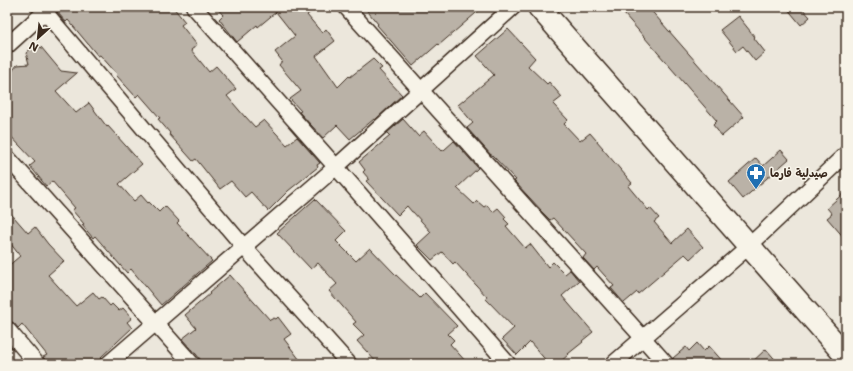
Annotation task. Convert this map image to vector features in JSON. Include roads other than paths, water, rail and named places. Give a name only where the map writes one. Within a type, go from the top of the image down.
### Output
[{"type":"street","points":[[194,7],[508,364]]},
{"type":"street","points":[[346,7],[666,364]]},
{"type":"street","points":[[108,364],[336,167],[513,7]]},
{"type":"street","points":[[540,7],[846,356]]},
{"type":"street","points":[[7,46],[46,9],[244,247],[349,364]]},
{"type":"street","points":[[613,364],[748,246],[846,154]]},
{"type":"street","points":[[7,157],[192,364]]},
{"type":"street","points":[[7,330],[37,364]]},
{"type":"place","name":"صيدلية فارما","points":[[756,190]]}]
